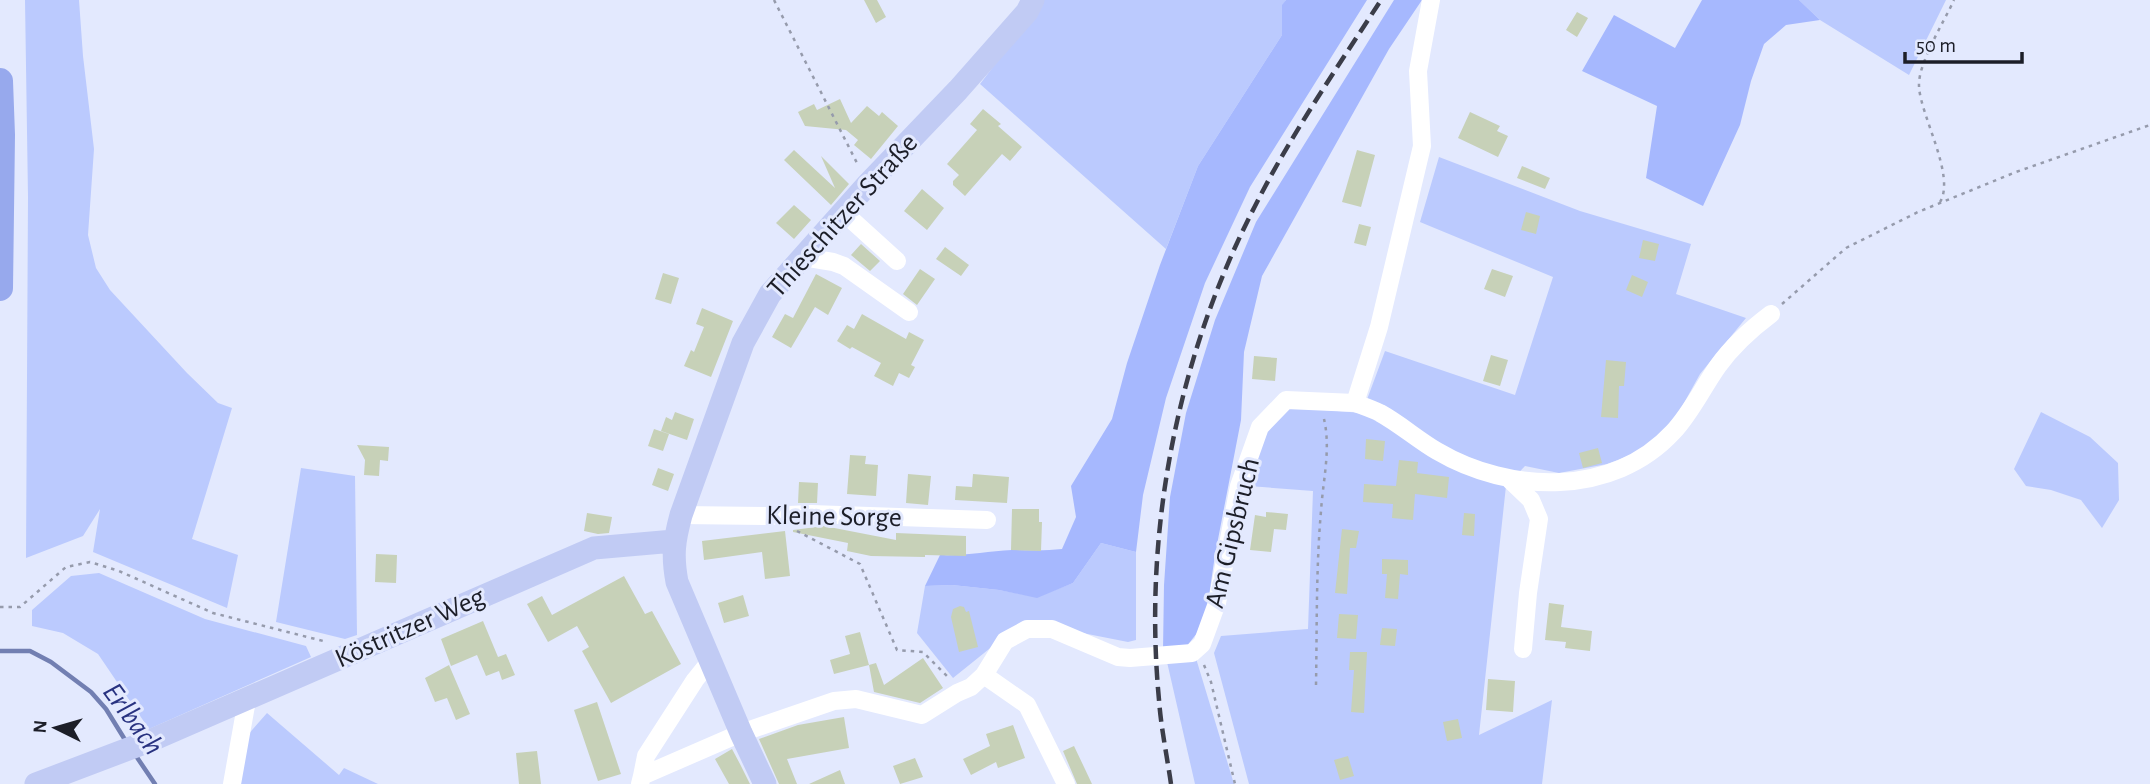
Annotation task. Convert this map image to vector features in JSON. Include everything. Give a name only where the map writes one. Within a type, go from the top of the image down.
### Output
[{"type":"highway","points":[[0,81],[0,288]]},
{"type":"main road","name":"Thieschitzer Straße","points":[[765,784],[677,582],[673,559],[674,541],[681,515],[743,343],[770,294],[868,184],[958,90],[1027,12],[1033,0]]},
{"type":"main road","name":"Köstritzer Weg","points":[[36,784],[108,758],[247,700],[594,548],[674,541]]},
{"type":"street","points":[[1431,0],[1418,71],[1422,146],[1379,327],[1355,403],[1379,413],[1473,469],[1525,481],[1564,482],[1592,478],[1628,467],[1657,448],[1676,430],[1720,364],[1744,335],[1771,314]]},
{"type":"street","points":[[843,212],[897,261]]},
{"type":"street","points":[[803,257],[845,266],[909,312]]},
{"type":"street","name":"Am Gipsbruch","points":[[1194,651],[1202,644],[1217,603],[1239,486],[1260,427],[1286,400],[1355,403]]},
{"type":"street","points":[[1508,478],[1531,500],[1539,519],[1523,649]]},
{"type":"street","name":"Kleine Sorge","points":[[681,515],[811,514],[987,520]]},
{"type":"street","points":[[641,780],[741,733],[834,701],[856,699],[922,715],[978,681],[1005,641],[1027,629],[1052,629],[1112,656],[1130,658],[1194,651]]},
{"type":"street","points":[[641,780],[646,756],[711,660]]},
{"type":"street","points":[[978,681],[1027,705],[1066,784]]},
{"type":"street","points":[[232,784],[247,700]]},
{"type":"path","points":[[774,0],[868,184]]},
{"type":"path","points":[[1939,204],[1943,197],[1944,174],[1919,87],[1921,68],[1954,0]]},
{"type":"path","points":[[1771,314],[1846,248],[1939,204],[2016,172],[2150,125]]},
{"type":"path","points":[[1316,685],[1319,550],[1327,430],[1321,402]]},
{"type":"path","points":[[766,516],[860,564],[897,650],[923,652],[950,679],[978,681]]},
{"type":"path","points":[[0,607],[20,607],[66,567],[90,562],[213,613],[361,650]]},
{"type":"path","points":[[1194,651],[1211,682],[1235,784]]},
{"type":"shaded area","points":[[25,0],[79,0],[94,149],[88,235],[96,268],[110,290],[187,373],[218,403],[232,408],[192,539],[238,555],[227,608],[93,552],[100,509],[83,536],[26,558],[28,197]]},
{"type":"shaded area","points":[[1044,0],[1286,0],[1282,6],[1282,35],[1198,166],[1166,249],[980,84]]},
{"type":"shaded area","points":[[1286,0],[1367,0],[1250,187],[1205,283],[1166,398],[1143,495],[1136,552],[1101,543],[1073,583],[1037,598],[999,590],[952,585],[925,586],[940,555],[1062,549],[1076,517],[1071,486],[1112,419],[1127,363],[1160,265],[1198,166],[1282,35],[1282,5]]},
{"type":"shaded area","points":[[1394,0],[1422,0],[1389,49],[1262,276],[1244,352],[1241,420],[1205,623],[1186,647],[1163,650],[1170,497],[1186,413],[1215,320],[1256,222]]},
{"type":"shaded area","points":[[1702,0],[1799,0],[1820,20],[1786,25],[1764,44],[1740,125],[1703,206],[1646,178],[1657,106],[1582,71],[1614,15],[1675,48]]},
{"type":"shaded area","points":[[1799,0],[1946,0],[1909,75],[1820,20]]},
{"type":"shaded area","points":[[1439,157],[1580,211],[1691,244],[1676,294],[1746,318],[1700,374],[1668,432],[1639,452],[1607,464],[1559,473],[1525,466],[1506,486],[1479,735],[1552,700],[1542,784],[1249,784],[1214,653],[1221,636],[1308,629],[1313,491],[1249,486],[1262,436],[1288,407],[1362,413],[1385,351],[1515,395],[1553,277],[1420,222]]},
{"type":"shaded area","points":[[2041,412],[2090,437],[2118,463],[2119,500],[2102,528],[2081,500],[2051,490],[2026,486],[2014,469]]},
{"type":"shaded area","points":[[301,468],[355,476],[357,635],[345,639],[276,622]]},
{"type":"shaded area","points":[[1101,543],[1136,552],[1136,640],[1128,642],[1047,626],[1004,637],[953,678],[917,633],[925,586],[952,585],[1037,597],[1073,583]]},
{"type":"shaded area","points":[[99,573],[205,619],[306,646],[311,657],[149,729],[98,654],[63,633],[32,626],[32,610],[71,576]]},
{"type":"shaded area","points":[[1195,655],[1234,784],[1195,784],[1167,662]]},
{"type":"shaded area","points":[[267,713],[339,775],[344,768],[378,784],[237,784],[246,737]]},
{"type":"building","points":[[864,0],[877,0],[886,17],[876,23]]},
{"type":"building","points":[[1577,12],[1588,18],[1577,37],[1566,30]]},
{"type":"building","points":[[840,99],[851,123],[867,106],[879,116],[882,112],[898,126],[871,159],[854,145],[858,140],[846,130],[805,126],[798,112],[814,104],[817,110]]},
{"type":"building","points":[[983,109],[1022,147],[1010,161],[1002,154],[965,196],[953,185],[959,175],[947,164],[977,130],[970,124]]},
{"type":"building","points":[[1470,112],[1500,126],[1497,131],[1508,136],[1498,157],[1458,138]]},
{"type":"building","points":[[794,150],[835,188],[821,156],[849,184],[831,205],[784,160]]},
{"type":"building","points":[[1357,150],[1375,155],[1361,207],[1342,202]]},
{"type":"building","points":[[1522,166],[1550,178],[1545,189],[1517,178]]},
{"type":"building","points":[[922,189],[944,208],[927,230],[904,211]]},
{"type":"building","points":[[794,205],[811,220],[794,239],[776,223]]},
{"type":"building","points":[[1526,212],[1540,216],[1536,234],[1521,230]]},
{"type":"building","points":[[1359,224],[1371,227],[1366,246],[1354,243]]},
{"type":"building","points":[[1643,240],[1659,244],[1655,261],[1639,258]]},
{"type":"building","points":[[861,244],[880,261],[870,271],[851,255]]},
{"type":"building","points":[[945,247],[969,265],[961,276],[936,259]]},
{"type":"building","points":[[920,269],[935,279],[917,305],[903,294]]},
{"type":"building","points":[[1492,269],[1513,276],[1505,297],[1484,289]]},
{"type":"building","points":[[663,273],[679,278],[671,304],[655,299]]},
{"type":"building","points":[[816,274],[842,288],[828,315],[815,307],[791,348],[772,337],[785,314],[793,318]]},
{"type":"building","points":[[1632,275],[1648,282],[1642,297],[1626,290]]},
{"type":"building","points":[[702,308],[733,321],[711,377],[684,366],[691,350],[694,352],[704,327],[696,324]]},
{"type":"building","points":[[862,314],[906,339],[909,332],[924,340],[911,365],[915,367],[909,378],[899,373],[893,386],[874,376],[881,363],[837,341],[847,325],[854,329]]},
{"type":"building","points":[[1491,355],[1508,360],[1500,386],[1483,381]]},
{"type":"building","points":[[1254,356],[1277,358],[1275,381],[1252,379]]},
{"type":"building","points":[[1606,360],[1626,362],[1624,386],[1619,386],[1618,418],[1601,417]]},
{"type":"building","points":[[675,412],[694,419],[687,440],[661,431],[666,417],[672,420]]},
{"type":"building","points":[[654,429],[669,434],[663,451],[648,446]]},
{"type":"building","points":[[1366,439],[1385,441],[1383,461],[1365,459]]},
{"type":"building","points":[[357,445],[389,447],[388,461],[380,460],[379,476],[364,475],[365,460]]},
{"type":"building","points":[[1598,448],[1602,463],[1583,468],[1579,453]]},
{"type":"building","points":[[850,455],[866,456],[865,464],[878,465],[876,496],[847,494]]},
{"type":"building","points":[[1399,460],[1418,462],[1417,473],[1449,477],[1447,498],[1415,494],[1413,520],[1392,518],[1393,504],[1363,502],[1364,484],[1396,486]]},
{"type":"building","points":[[658,468],[674,474],[668,491],[652,485]]},
{"type":"building","points":[[908,474],[931,476],[928,505],[906,503]]},
{"type":"building","points":[[973,474],[1009,477],[1007,503],[955,500],[956,486],[972,487]]},
{"type":"building","points":[[799,482],[818,483],[817,503],[798,503]]},
{"type":"building","points":[[1012,509],[1039,509],[1039,522],[1042,522],[1041,551],[1011,550]]},
{"type":"building","points":[[1266,512],[1288,514],[1286,530],[1274,529],[1271,552],[1250,550],[1255,515],[1266,517]]},
{"type":"building","points":[[587,513],[612,517],[609,533],[584,531]]},
{"type":"building","points":[[1464,513],[1475,514],[1474,536],[1462,535]]},
{"type":"building","points":[[824,526],[896,540],[896,533],[966,536],[966,556],[871,556],[847,551],[848,543],[793,532]]},
{"type":"building","points":[[1342,529],[1359,531],[1356,548],[1350,548],[1347,594],[1335,593]]},
{"type":"building","points":[[785,531],[790,576],[765,579],[762,552],[704,560],[702,541]]},
{"type":"building","points":[[376,554],[397,555],[396,583],[375,582]]},
{"type":"building","points":[[1382,559],[1408,560],[1408,575],[1400,574],[1398,599],[1385,598],[1387,574],[1382,574]]},
{"type":"building","points":[[624,576],[645,614],[652,611],[681,664],[611,703],[582,651],[589,647],[577,626],[548,642],[527,604],[542,596],[552,615]]},
{"type":"building","points":[[743,595],[749,616],[724,623],[718,603]]},
{"type":"building","points":[[1549,603],[1564,605],[1561,627],[1592,631],[1590,651],[1565,648],[1566,642],[1545,640]]},
{"type":"building","points":[[964,607],[966,612],[969,611],[978,647],[959,652],[951,617],[953,609]]},
{"type":"building","points":[[1339,614],[1358,615],[1356,639],[1337,638]]},
{"type":"building","points":[[483,621],[498,657],[506,654],[515,675],[502,680],[499,671],[486,676],[477,655],[451,666],[441,639]]},
{"type":"building","points":[[1382,628],[1397,629],[1395,646],[1380,645]]},
{"type":"building","points":[[860,632],[869,665],[834,674],[830,660],[850,654],[845,636]]},
{"type":"building","points":[[1350,652],[1367,652],[1364,713],[1351,712],[1354,670],[1349,670]]},
{"type":"building","points":[[923,658],[943,688],[920,703],[874,692],[869,665],[876,663],[884,685]]},
{"type":"building","points":[[449,665],[470,714],[456,720],[447,698],[435,702],[425,678]]},
{"type":"building","points":[[1488,679],[1515,681],[1513,712],[1486,710]]},
{"type":"building","points":[[597,702],[621,774],[598,781],[574,710]]},
{"type":"building","points":[[844,717],[849,748],[787,759],[797,784],[779,784],[759,739],[798,725]]},
{"type":"building","points":[[1458,719],[1462,738],[1447,741],[1443,722]]},
{"type":"building","points":[[1013,725],[1025,758],[998,768],[996,762],[971,775],[963,759],[990,746],[986,734]]},
{"type":"building","points":[[1074,746],[1092,784],[1077,784],[1063,751]]},
{"type":"building","points":[[732,749],[750,784],[729,784],[715,759]]},
{"type":"building","points":[[537,751],[541,784],[519,784],[516,753]]},
{"type":"building","points":[[1348,756],[1354,776],[1340,780],[1334,760]]},
{"type":"building","points":[[915,758],[923,777],[900,784],[893,766]]},
{"type":"building","points":[[840,770],[845,784],[809,784]]},
{"type":"waterway","name":"Erlbach","points":[[0,651],[30,651],[51,662],[91,692],[106,709],[127,743]]},
{"type":"waterway","name":"Erlbach","points":[[134,753],[155,784]]},
{"type":"railway","points":[[1171,784],[1159,700],[1155,637],[1156,573],[1172,447],[1186,385],[1204,325],[1227,265],[1254,208],[1298,128],[1381,0]]}]
